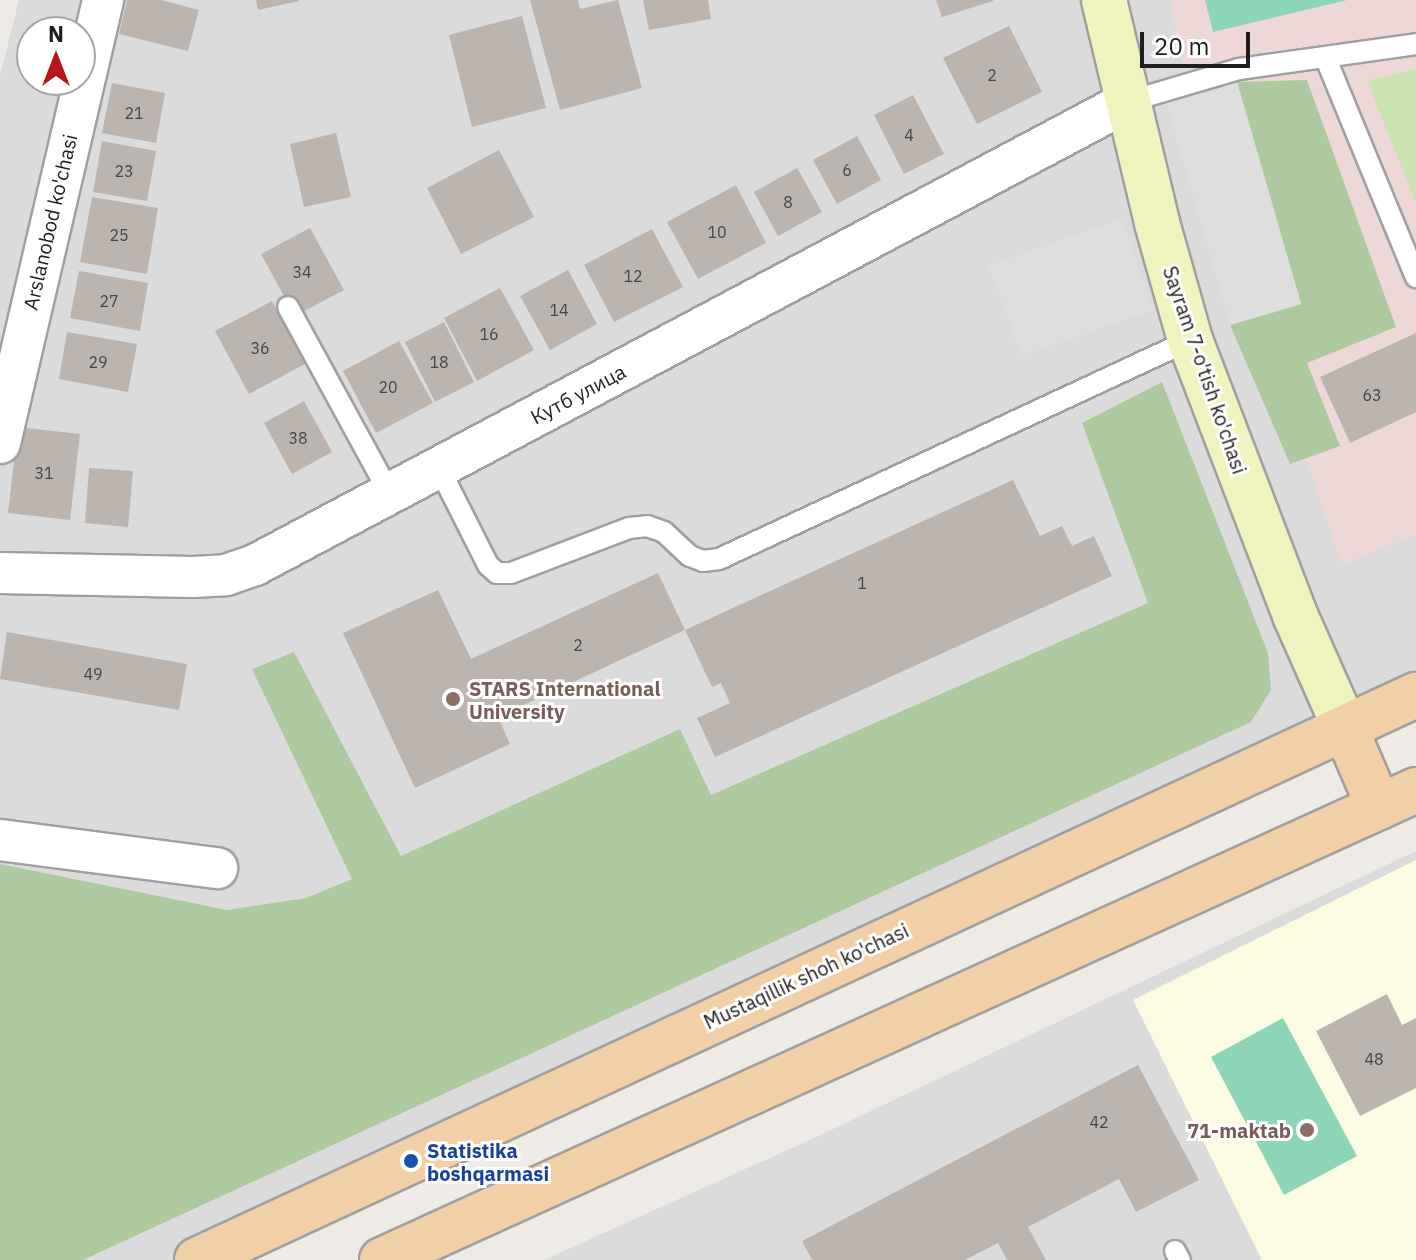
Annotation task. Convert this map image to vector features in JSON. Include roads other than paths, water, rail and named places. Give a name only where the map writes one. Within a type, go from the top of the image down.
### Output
[{"type":"main road","name":"Mustaqillik shoh ko'chasi","points":[[197,1260],[1416,695]]},
{"type":"main road","points":[[382,1260],[1398,798],[1345,728]]},
{"type":"street","name":"Arslanobod ko'chasi","points":[[0,443],[103,0]]},
{"type":"street","name":"Sayram 7-o'tish ko'chasi","points":[[1104,0],[1127,102],[1190,340],[1289,600],[1345,728]]},
{"type":"street","name":"Кутб улица","points":[[0,573],[226,575],[255,565],[1127,102]]},
{"type":"street","points":[[0,840],[217,868]]},
{"type":"lane","points":[[1127,102],[1239,69],[1416,44]]},
{"type":"lane","points":[[1326,59],[1416,277]]},
{"type":"lane","points":[[288,307],[390,494]]},
{"type":"lane","points":[[439,468],[488,565],[497,573],[511,573],[629,528],[647,526],[664,532],[690,556],[703,561],[719,559],[1190,340]]},
{"type":"place","name":"STARS International University","points":[[453,699]]},
{"type":"place","name":"71-maktab","points":[[1307,1130]]},
{"type":"place","name":"Statistika boshqarmasi","points":[[411,1161]]}]
